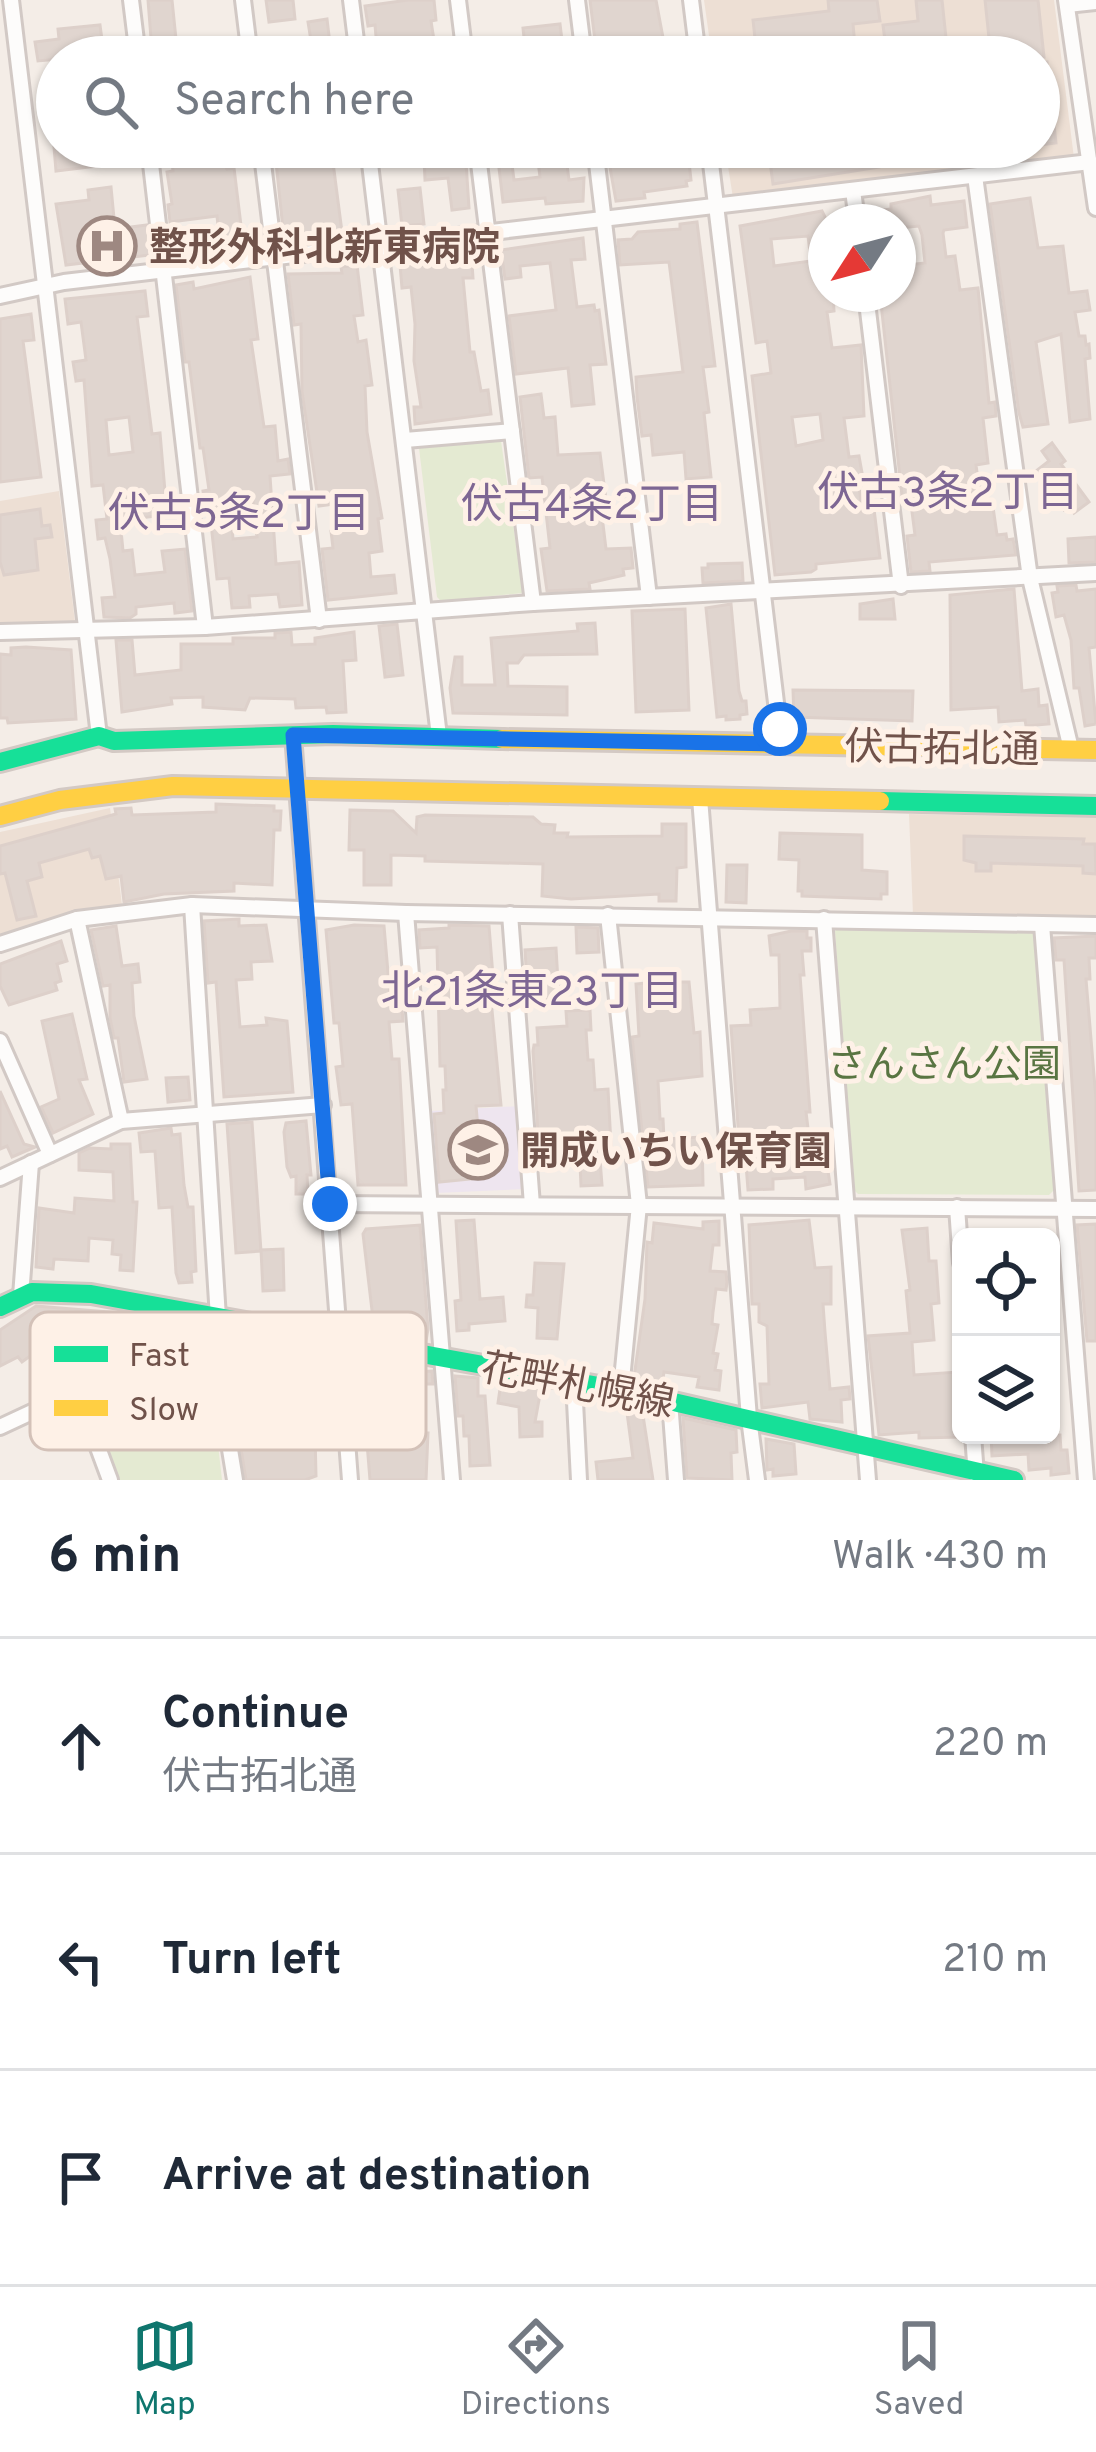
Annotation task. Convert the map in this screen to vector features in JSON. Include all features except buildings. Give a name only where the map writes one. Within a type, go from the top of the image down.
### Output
[{"type":"street","points":[[11,0],[99,736]]},
{"type":"street","points":[[131,0],[135,36]]},
{"type":"street","points":[[243,0],[247,36]]},
{"type":"street","points":[[351,0],[355,36]]},
{"type":"street","points":[[458,0],[462,36]]},
{"type":"street","points":[[577,0],[581,36]]},
{"type":"street","points":[[692,0],[696,36]]},
{"type":"street","points":[[1096,2],[1067,3],[1096,208]]},
{"type":"street","points":[[1060,166],[1090,162]]},
{"type":"street","points":[[152,168],[205,627]]},
{"type":"street","points":[[264,168],[319,620]]},
{"type":"street","points":[[371,168],[439,736]]},
{"type":"street","points":[[479,168],[533,603]]},
{"type":"street","points":[[598,168],[649,597]]},
{"type":"street","points":[[712,168],[782,744]]},
{"type":"street","points":[[0,296],[275,257],[1041,168]]},
{"type":"street","points":[[975,176],[1030,578],[1071,749]]},
{"type":"street","points":[[853,190],[855,204]]},
{"type":"street","points":[[868,312],[901,586]]},
{"type":"street","points":[[405,440],[512,431]]},
{"type":"street","points":[[0,632],[205,627],[533,603],[1096,573]]},
{"type":"street","points":[[293,735],[340,1312]]},
{"type":"street","name":"伏古拓北通","points":[[0,762],[99,736],[114,741],[439,736],[1096,750]]},
{"type":"street","name":"伏古拓北通","points":[[0,816],[60,800],[173,786],[1096,806]]},
{"type":"street","points":[[700,798],[757,1480]]},
{"type":"street","points":[[192,905],[217,1312]]},
{"type":"street","points":[[0,944],[77,919],[192,905],[406,914],[1096,925]]},
{"type":"street","points":[[406,914],[452,1480]]},
{"type":"street","points":[[510,914],[532,1205]]},
{"type":"street","points":[[608,915],[639,1205],[621,1390]]},
{"type":"street","points":[[77,919],[121,1121]]},
{"type":"street","points":[[824,919],[868,1480]]},
{"type":"street","points":[[1042,926],[1086,1480]]},
{"type":"street","points":[[0,1041],[50,1154]]},
{"type":"street","points":[[0,1178],[121,1121],[322,1105]]},
{"type":"street","points":[[21,1296],[31,1163]]},
{"type":"street","points":[[330,1204],[1096,1209]]},
{"type":"street","points":[[957,1208],[958,1228]]},
{"type":"street","name":"花畔札幌線","points":[[0,1307],[21,1296],[50,1290],[194,1312]]},
{"type":"street","name":"花畔札幌線","points":[[426,1354],[621,1390],[976,1476],[1014,1480]]},
{"type":"street","points":[[574,1382],[579,1480]]},
{"type":"street","points":[[670,1401],[676,1480]]},
{"type":"street","points":[[0,1427],[30,1413]]},
{"type":"street","points":[[974,1444],[976,1476]]},
{"type":"street","points":[[99,1450],[110,1480]]},
{"type":"street","points":[[230,1450],[235,1480]]},
{"type":"street","points":[[348,1450],[350,1480]]},
{"type":"shaded area","points":[[704,0],[1054,0],[1059,36],[709,36]]},
{"type":"shaded area","points":[[1060,47],[1074,158],[1060,160]]},
{"type":"shaded area","points":[[728,168],[989,168],[733,198]]},
{"type":"shaded area","points":[[59,491],[75,622],[0,624],[0,501]]},
{"type":"shaded area","points":[[110,808],[122,905],[0,938],[0,832]]},
{"type":"shaded area","points":[[909,814],[1096,818],[1096,919],[913,915]]},
{"type":"shaded area","name":"開成いちい保育園","points":[[520,1106],[525,1189],[436,1193],[430,1111]]},
{"type":"green space","points":[[501,441],[523,593],[441,601],[419,448]]},
{"type":"green space","name":"さんさん公園","points":[[840,927],[1030,930],[1035,937],[1054,1190],[1049,1195],[858,1194],[853,1189],[835,931]]},
{"type":"green space","points":[[109,1450],[219,1450],[222,1480],[120,1480]]},
{"type":"traffic: fast","points":[[0,762],[99,736],[114,741],[333,734],[502,739]]},
{"type":"traffic: fast","points":[[880,801],[1096,806]]},
{"type":"traffic: fast","points":[[0,1307],[32,1292],[91,1294],[190,1312]]},
{"type":"traffic: fast","points":[[426,1355],[621,1390],[1014,1480]]},
{"type":"traffic: slow","points":[[502,739],[1096,750]]},
{"type":"traffic: slow","points":[[0,816],[60,800],[173,786],[880,801]]},
{"type":"place","name":"整形外科北新東病院","points":[[107,246]]},
{"type":"place","name":"開成いちい保育園","points":[[478,1150]]},
{"type":"district","name":"伏古3条2丁目","points":[[948,491]]},
{"type":"district","name":"伏古4条2丁目","points":[[592,503]]},
{"type":"district","name":"伏古5条2丁目","points":[[239,512]]},
{"type":"district","name":"北21条東23丁目","points":[[532,990]]},
{"type":"route","points":[[330,1204],[293,735],[782,744],[780,729]]}]
